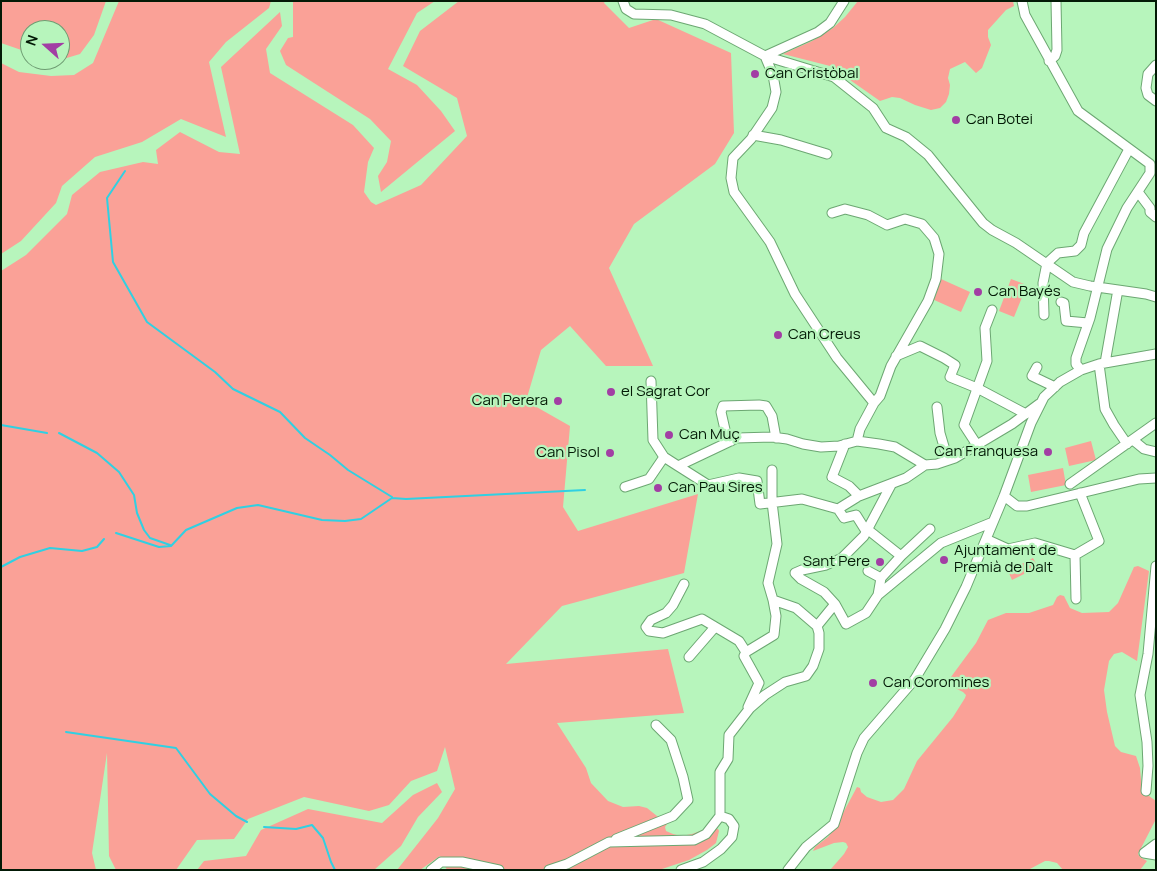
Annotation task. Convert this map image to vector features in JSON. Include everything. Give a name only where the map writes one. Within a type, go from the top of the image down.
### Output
[{"type":"street","points":[[623,1],[626,9],[634,14],[670,15],[705,24],[765,56],[834,77],[873,108],[886,128],[906,137],[928,155],[983,223],[992,230],[1016,243],[1073,282],[1097,288],[1155,295]]},
{"type":"street","points":[[765,56],[818,32],[830,23],[844,1]]},
{"type":"street","points":[[1022,1],[1025,15],[1078,112],[1150,164],[1150,173],[1127,208],[1113,235],[1103,262],[1088,324],[1076,358],[1076,364],[1081,370]]},
{"type":"street","points":[[1049,61],[1055,56],[1057,50],[1056,1]]},
{"type":"street","points":[[765,56],[773,75],[776,92],[772,108],[753,135],[733,158],[731,178],[734,192],[770,242],[795,294],[833,352],[874,403]]},
{"type":"street","points":[[1156,65],[1148,74],[1146,88],[1148,95],[1156,101]]},
{"type":"street","points":[[753,135],[781,140],[827,154]]},
{"type":"street","points":[[1044,316],[1043,283],[1047,263],[1058,253],[1075,251],[1080,245],[1084,232],[1129,148]]},
{"type":"street","points":[[1138,192],[1150,208],[1150,212],[1156,217]]},
{"type":"street","points":[[832,213],[845,208],[868,215],[887,224],[905,219],[922,224],[934,238],[939,254],[936,279],[928,301],[896,356],[880,396],[860,428],[857,440]]},
{"type":"street","points":[[1117,295],[1102,363],[1105,409],[1114,425],[1130,442],[1144,449],[1156,452]]},
{"type":"street","points":[[1061,302],[1064,302],[1066,321],[1088,324]]},
{"type":"street","points":[[977,445],[964,425],[987,361],[985,328],[992,310]]},
{"type":"street","points":[[896,356],[920,346],[955,365],[950,377],[977,388],[1026,414]]},
{"type":"street","points":[[788,870],[806,847],[834,824],[864,738],[915,680],[946,630],[994,522],[1031,423],[1044,396],[1055,386],[1081,370],[1102,363],[1156,354]]},
{"type":"street","points":[[1036,367],[1032,376],[1055,386]]},
{"type":"street","points":[[651,381],[653,440],[664,457],[708,485],[739,478],[757,481],[760,504],[802,499],[838,509],[844,518],[856,515],[867,530],[901,556]]},
{"type":"street","points":[[838,509],[859,496],[906,478],[925,465],[937,464],[948,460],[977,445],[1041,403]]},
{"type":"street","points":[[731,441],[726,434],[721,412],[723,406],[766,406],[772,416],[776,438]]},
{"type":"street","points":[[936,407],[940,433],[948,460]]},
{"type":"street","points":[[1070,484],[1156,423]]},
{"type":"street","points":[[678,466],[737,438],[776,438],[821,447],[845,444],[857,440],[895,447],[925,465]]},
{"type":"street","points":[[845,444],[832,476],[849,486],[859,496]]},
{"type":"street","points":[[625,487],[649,479],[664,457]]},
{"type":"street","points":[[743,717],[759,684],[744,656],[746,652],[774,635],[776,616],[768,583],[776,544],[772,502],[772,470]]},
{"type":"street","points":[[1004,496],[1017,506],[1027,506],[1139,479],[1156,478]]},
{"type":"street","points":[[891,485],[867,530],[842,558],[826,565],[795,573],[801,579],[824,592],[835,604],[846,624],[866,613],[878,595],[941,543],[994,522]]},
{"type":"street","points":[[986,538],[1008,549],[1034,543],[1075,555],[1099,541],[1080,493]]},
{"type":"street","points":[[878,595],[881,578],[930,529]]},
{"type":"street","points":[[1075,555],[1076,599]]},
{"type":"street","points":[[1146,791],[1147,742],[1140,695],[1148,654],[1156,566]]},
{"type":"street","points":[[868,571],[881,578]]},
{"type":"street","points":[[684,584],[673,605],[666,613],[651,620],[646,627],[649,631],[663,633],[702,619],[739,641],[746,652]]},
{"type":"street","points":[[609,842],[694,840],[706,834],[720,816],[720,772],[728,759],[729,735],[743,717],[765,695],[785,682],[806,676],[813,666],[819,649],[817,626],[796,608],[772,600]]},
{"type":"street","points":[[817,626],[835,604]]},
{"type":"street","points":[[689,657],[715,627]]},
{"type":"street","points":[[549,870],[567,864],[609,842],[673,816],[688,800],[671,740],[656,725]]},
{"type":"street","points":[[681,870],[703,862],[721,849],[732,837],[734,826],[729,819],[720,816]]},
{"type":"street","points":[[1156,844],[1144,853],[1156,855]]},
{"type":"street","points":[[431,870],[441,862],[462,862],[499,870]]},
{"type":"shaded area","points":[[1,1],[106,1],[94,35],[80,54],[70,57],[70,20],[20,20],[20,50],[1,43]]},
{"type":"shaded area","points":[[119,1],[271,1],[269,8],[226,42],[209,62],[226,137],[181,119],[142,142],[95,157],[62,186],[56,203],[21,241],[1,254],[1,63],[19,72],[51,76],[74,75],[93,63]]},
{"type":"shaded area","points":[[293,1],[435,1],[417,13],[388,69],[417,85],[441,111],[455,131],[381,192],[378,176],[387,162],[391,141],[370,119],[286,65],[280,51],[288,38],[293,37]]},
{"type":"shaded area","points":[[459,1],[605,1],[604,3],[629,28],[656,19],[731,53],[734,133],[715,164],[634,224],[609,268],[653,366],[606,366],[570,326],[541,350],[526,401],[570,426],[563,507],[578,531],[698,494],[684,573],[562,606],[506,664],[668,649],[684,713],[557,723],[586,768],[591,783],[608,801],[623,807],[639,806],[647,808],[667,824],[665,827],[666,831],[681,836],[703,830],[708,824],[719,831],[716,843],[689,860],[659,870],[447,870],[440,856],[420,870],[397,870],[438,818],[455,789],[445,747],[437,771],[411,781],[389,805],[369,811],[304,797],[248,819],[234,839],[197,840],[176,870],[116,870],[109,856],[107,753],[92,853],[96,870],[1,870],[1,271],[26,255],[67,214],[72,195],[100,172],[143,162],[158,164],[156,150],[180,132],[219,152],[240,154],[221,67],[280,12],[282,26],[266,49],[270,73],[353,125],[374,148],[368,162],[364,192],[371,202],[376,205],[421,185],[467,136],[457,98],[403,66],[420,31]]},
{"type":"shaded area","points":[[858,1],[1013,1],[1014,6],[1006,10],[988,30],[991,45],[982,68],[976,73],[965,62],[950,69],[948,78],[950,85],[949,94],[946,102],[940,108],[931,110],[900,98],[892,97],[880,101],[830,66],[783,54],[812,41],[833,28]]},
{"type":"shaded area","points":[[941,279],[970,292],[961,312],[932,299]]},
{"type":"shaded area","points":[[1011,279],[1027,285],[1014,317],[999,311]]},
{"type":"shaded area","points":[[1091,441],[1096,460],[1069,466],[1065,448]]},
{"type":"shaded area","points":[[1063,468],[1066,485],[1031,492],[1028,475]]},
{"type":"shaded area","points":[[1033,558],[1038,567],[1012,580],[1008,571]]},
{"type":"shaded area","points":[[1138,566],[1149,571],[1137,661],[1122,652],[1114,654],[1109,661],[1104,690],[1115,746],[1121,752],[1136,756],[1140,768],[1142,791],[1156,801],[1156,819],[1138,854],[1147,861],[1140,870],[1063,870],[1057,863],[1045,861],[1028,870],[830,870],[844,854],[848,847],[846,843],[834,843],[813,851],[815,847],[828,837],[835,828],[857,787],[867,797],[881,802],[893,800],[904,789],[917,761],[953,717],[965,698],[966,695],[963,692],[949,685],[948,681],[976,643],[988,620],[1006,613],[1029,613],[1053,605],[1060,595],[1064,596],[1070,608],[1082,613],[1109,612],[1118,603],[1134,567]]},
{"type":"shaded area","points":[[437,783],[442,792],[418,817],[401,846],[374,870],[197,870],[204,861],[246,856],[261,830],[308,809],[382,823],[413,795]]},
{"type":"waterway","points":[[125,171],[107,198],[113,262],[147,322],[215,372],[233,389],[280,412],[305,438],[348,470],[392,497]]},
{"type":"waterway","points":[[1,425],[47,433]]},
{"type":"waterway","points":[[59,433],[97,453],[119,472],[134,495],[137,513],[144,530],[150,538],[170,545]]},
{"type":"waterway","points":[[116,533],[159,547],[171,546],[186,530],[237,508],[258,505],[322,520],[345,521],[361,519],[392,498],[406,499],[585,490]]},
{"type":"waterway","points":[[1,567],[20,557],[50,548],[82,551],[97,547],[104,539]]},
{"type":"waterway","points":[[66,732],[176,748],[210,794],[236,816],[247,822]]},
{"type":"waterway","points":[[264,827],[296,829],[312,825],[323,838],[335,870]]},
{"type":"place","name":"Can Cristòbal","points":[[755,74]]},
{"type":"place","name":"Can Botei","points":[[956,120]]},
{"type":"place","name":"Can Bayés","points":[[978,292]]},
{"type":"place","name":"Can Creus","points":[[778,335]]},
{"type":"place","name":"el Sagrat Cor","points":[[611,392]]},
{"type":"place","name":"Can Perera","points":[[558,401]]},
{"type":"place","name":"Can Muç","points":[[669,435]]},
{"type":"place","name":"Can Franquesa","points":[[1048,452]]},
{"type":"place","name":"Can Pisol","points":[[610,453]]},
{"type":"place","name":"Can Pau Sires","points":[[658,488]]},
{"type":"place","name":"Ajuntament de Premià de Dalt","points":[[944,560]]},
{"type":"place","name":"Sant Pere","points":[[880,562]]},
{"type":"place","name":"Can Coromines","points":[[873,683]]}]
